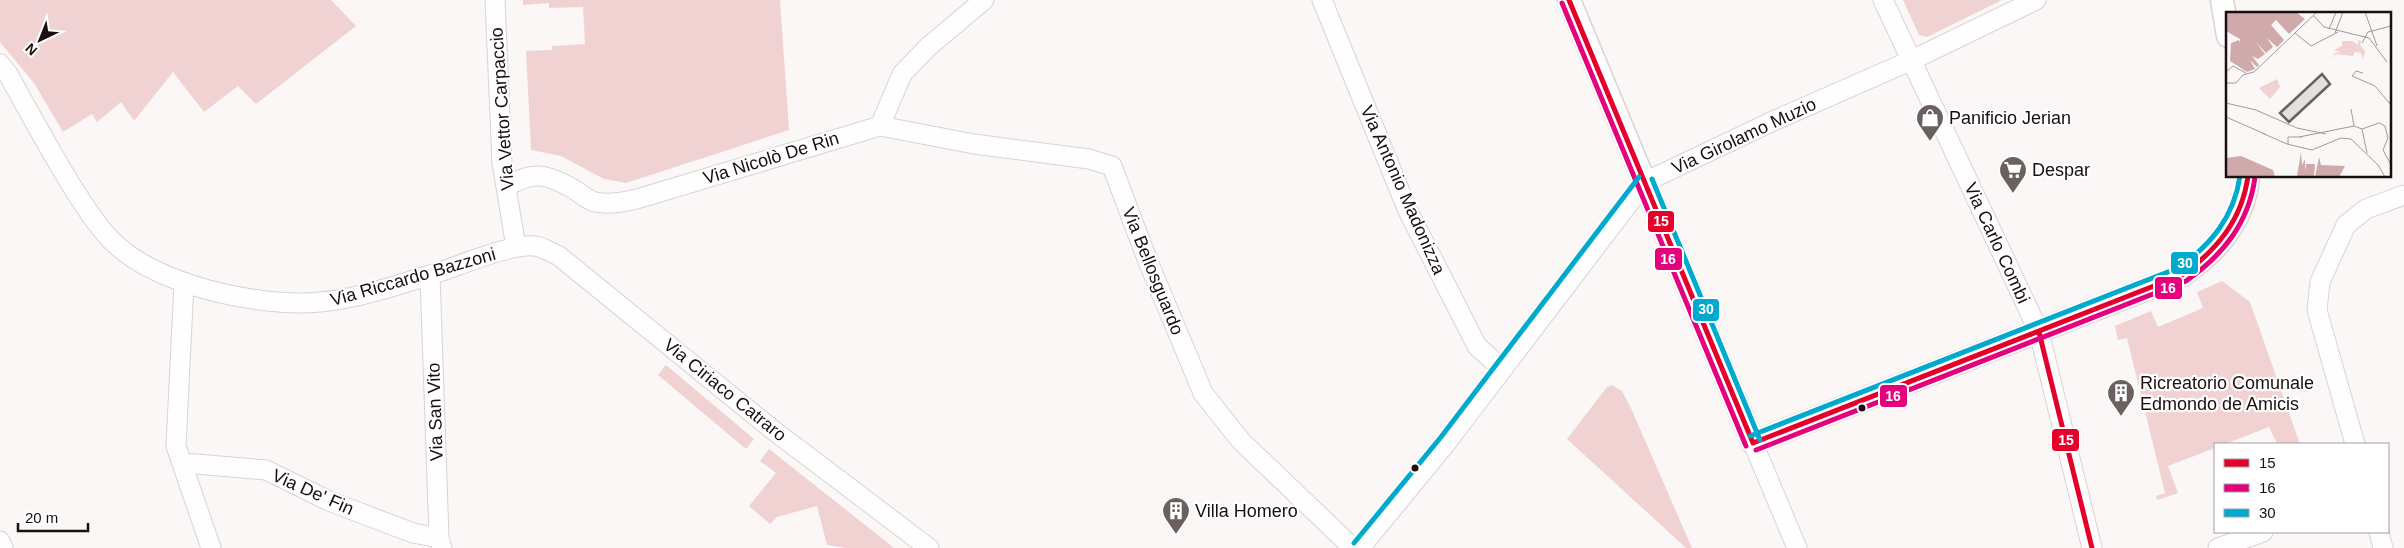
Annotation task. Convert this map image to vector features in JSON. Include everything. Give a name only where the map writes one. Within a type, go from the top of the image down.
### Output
[{"type":"street","name":"Via Vettor Carpaccio","points":[[495,0],[502,163],[516,247]]},
{"type":"street","points":[[880,126],[902,74],[928,47],[984,0]]},
{"type":"street","name":"Via Antonio Madonizza","points":[[1322,0],[1408,211],[1477,346],[1502,369]]},
{"type":"street","points":[[1569,0],[1797,548]]},
{"type":"street","name":"Via Carlo Combi","points":[[1883,0],[2039,332],[2092,548]]},
{"type":"street","name":"Via Girolamo Muzio","points":[[1360,548],[1447,442],[1645,182],[1771,122],[1912,60],[2036,0]]},
{"type":"street","points":[[2222,0],[2226,24]]},
{"type":"street","name":"Via Riccardo Bazzoni","points":[[0,64],[8,74],[52,155],[91,216],[111,240],[131,256],[157,272],[184,283],[257,300],[295,304],[322,302],[430,275],[516,247]]},
{"type":"street","name":"Via Nicolò De Rin","points":[[506,187],[521,177],[536,175],[562,182],[592,201],[610,204],[638,199],[880,126]]},
{"type":"street","name":"Via Bellosguardo","points":[[880,126],[974,144],[1089,158],[1112,166],[1146,259],[1203,393],[1241,441],[1353,548]]},
{"type":"street","points":[[1753,443],[2182,275],[2202,262],[2221,243],[2247,197],[2248,178]]},
{"type":"street","points":[[2355,443],[2317,310],[2320,282],[2346,225],[2366,209],[2404,195]]},
{"type":"street","name":"Via Ciriaco Catraro","points":[[516,247],[535,246],[559,256],[773,430],[929,548]]},
{"type":"street","name":"Via San Vito","points":[[430,275],[440,543]]},
{"type":"street","points":[[184,283],[176,446],[184,463],[212,548]]},
{"type":"street","name":"Via De' Fin","points":[[184,463],[266,470],[329,501],[440,543]]},
{"type":"street","points":[[2218,548],[2260,533]]},
{"type":"street","points":[[2379,533],[2383,548]]},
{"type":"street","points":[[0,541],[3,548]]},
{"type":"shaded area","points":[[0,0],[331,0],[356,26],[256,104],[238,86],[204,112],[173,72],[134,121],[121,102],[97,122],[92,114],[63,132],[34,83],[0,42]]},
{"type":"shaded area","points":[[523,0],[780,0],[789,130],[626,183],[604,179],[561,156],[531,150],[526,51],[552,50],[552,46],[585,44],[583,7],[549,8],[549,3],[523,5]]},
{"type":"shaded area","points":[[1903,0],[2002,0],[1927,37],[1919,35]]},
{"type":"shaded area","points":[[2222,281],[2250,302],[2300,443],[2277,443],[2269,427],[2228,443],[2214,443],[2214,448],[2168,466],[2178,493],[2157,500],[2156,496],[2165,493],[2127,338],[2118,340],[2115,326],[2151,311],[2158,327],[2203,308],[2197,292]]},
{"type":"shaded area","points":[[666,365],[754,439],[746,449],[658,375]]},
{"type":"shaded area","points":[[1612,385],[1622,391],[1630,406],[1692,548],[1686,548],[1567,439],[1607,387]]},
{"type":"shaded area","points":[[769,449],[893,547],[846,548],[827,545],[817,506],[777,517],[770,524],[749,506],[776,473],[760,461]]},
{"type":"transit line","name":"15","points":[[1569,0],[1753,443]]},
{"type":"transit line","name":"16","points":[[1562,3],[1746,446]]},
{"type":"transit line","name":"30","points":[[1354,543],[1441,437],[1639,177]]},
{"type":"transit line","name":"30","points":[[1750,436],[2178,268],[2201,250],[2219,229],[2232,204],[2240,178]]},
{"type":"transit line","name":"15","points":[[1753,443],[2182,275],[2206,255],[2226,233],[2240,207],[2248,178]]},
{"type":"transit line","name":"16","points":[[1756,450],[2186,281],[2212,260],[2232,236],[2247,209],[2255,178]]},
{"type":"transit line","name":"30","points":[[1652,179],[1760,440]]},
{"type":"transit line","name":"15","points":[[2039,332],[2092,548]]},
{"type":"place","name":"Panificio Jerian","points":[[1930,142]]},
{"type":"place","name":"Despar","points":[[2013,194]]},
{"type":"place","name":"Ricreatorio Comunale Edmondo de Amicis","points":[[2121,417]]},
{"type":"place","name":"Villa Homero","points":[[1176,535]]}]
